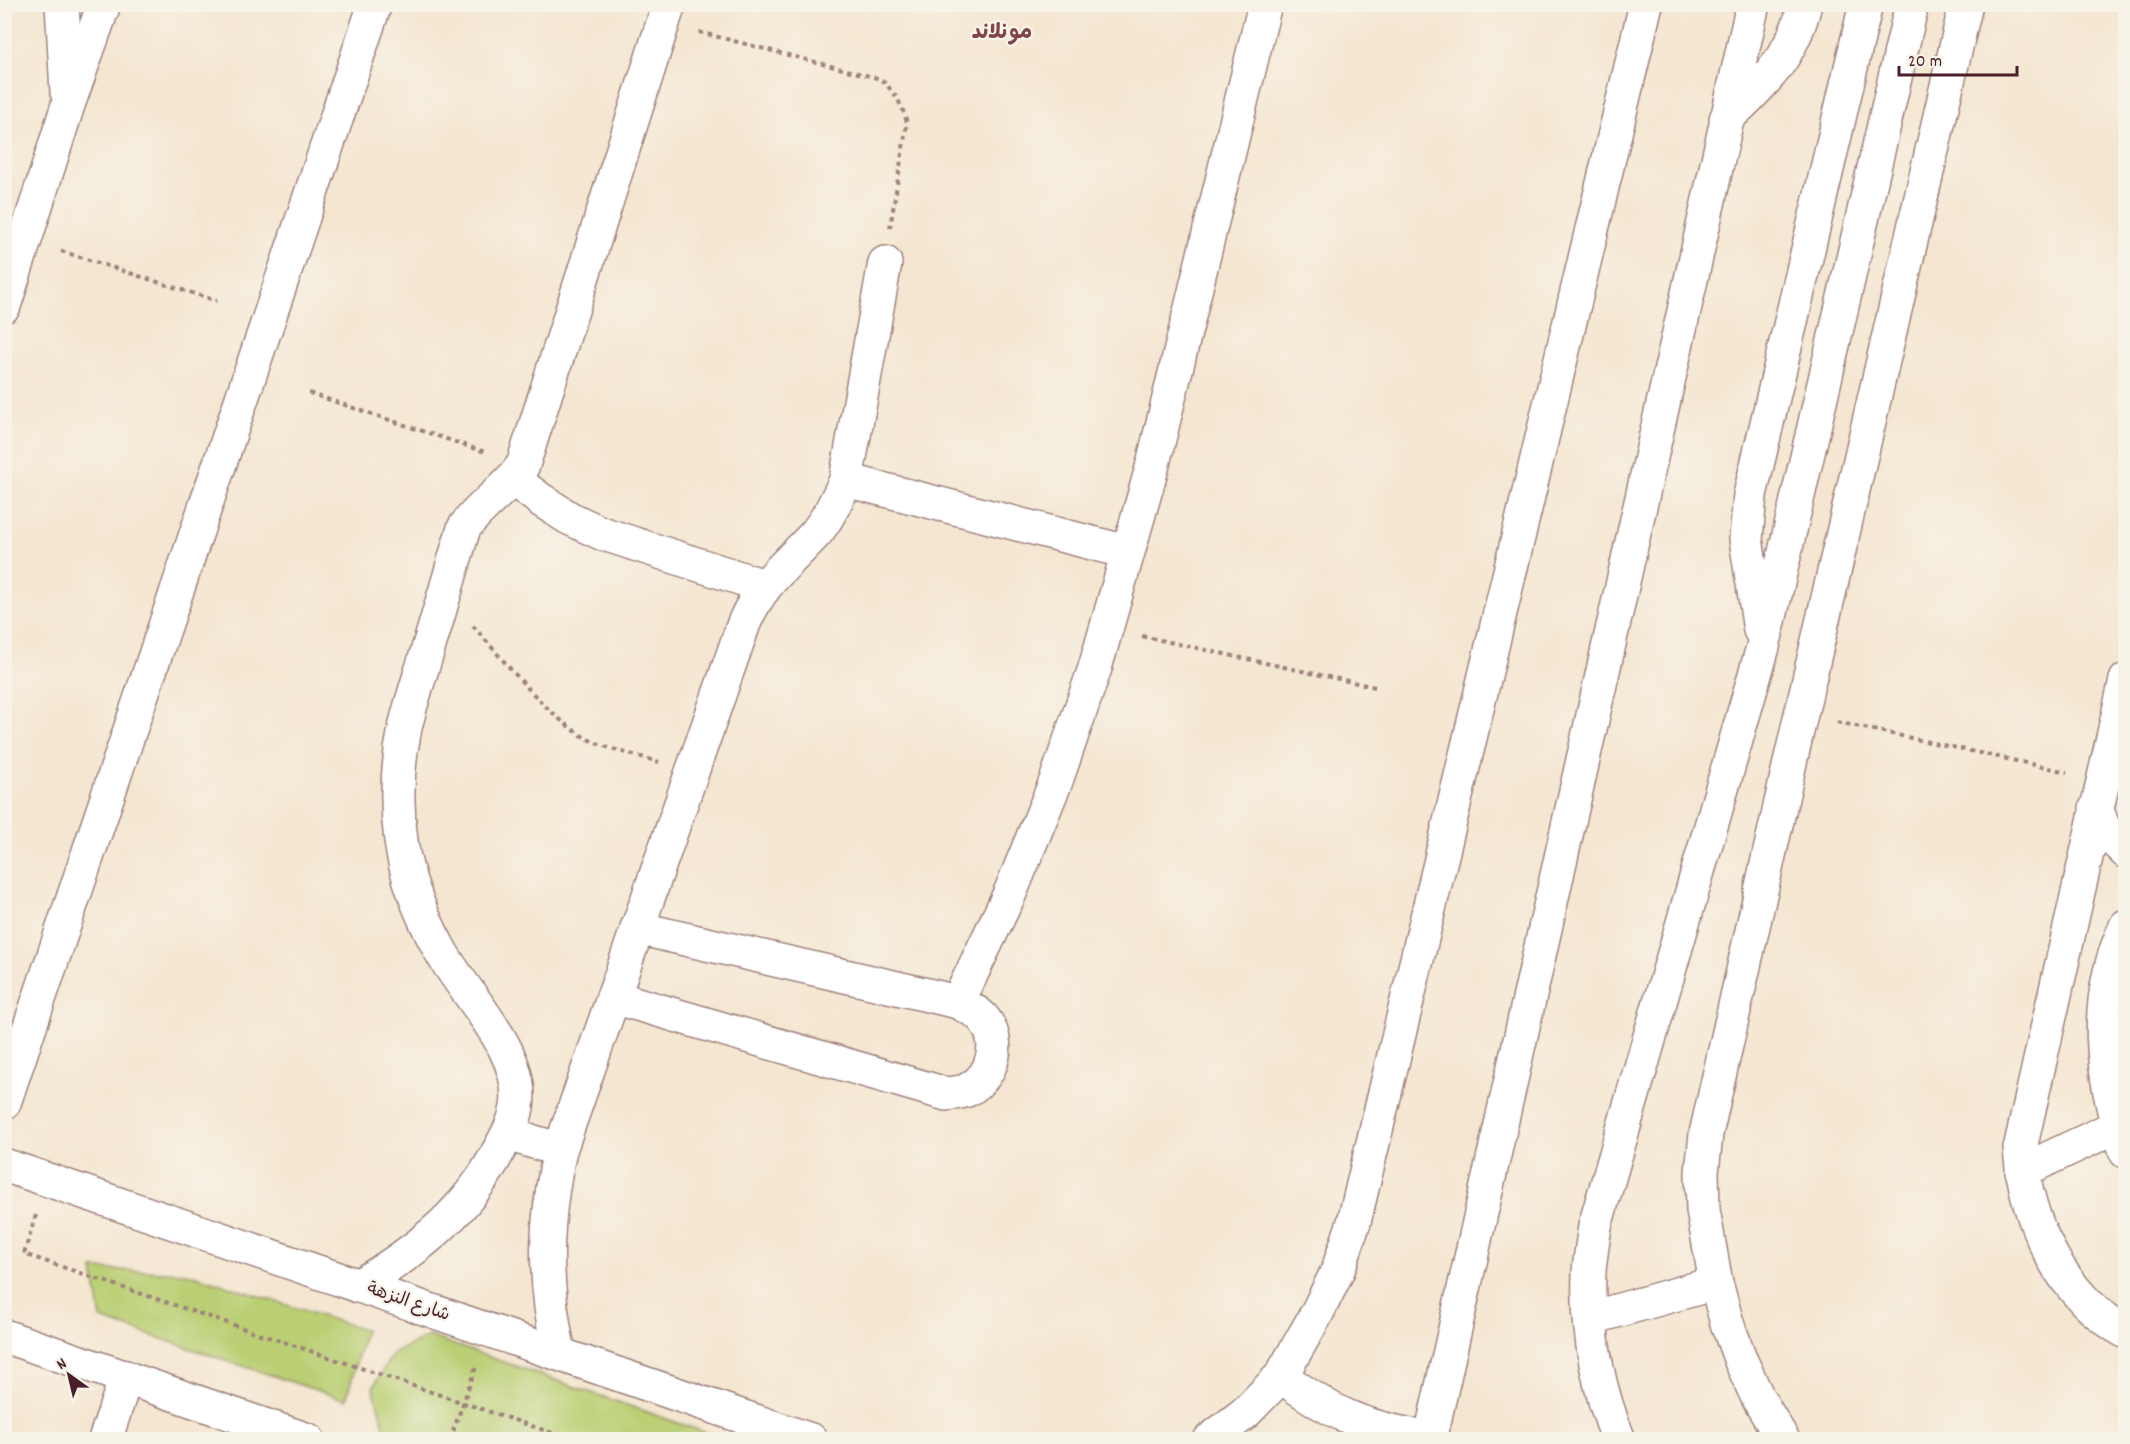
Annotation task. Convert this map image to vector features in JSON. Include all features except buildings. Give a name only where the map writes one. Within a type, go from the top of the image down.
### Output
[{"type":"street","points":[[62,4],[68,105]]},
{"type":"street","points":[[4,306],[68,105],[104,4]]},
{"type":"street","points":[[4,1103],[375,4]]},
{"type":"street","points":[[958,1002],[1010,893],[1056,781],[1095,668],[1152,468],[1265,4]]},
{"type":"street","points":[[1210,1440],[1245,1413],[1281,1376],[1317,1315],[1338,1270],[1354,1222],[1646,4]]},
{"type":"street","points":[[1281,1376],[1335,1412],[1365,1425],[1430,1439],[1753,4]]},
{"type":"street","points":[[1726,119],[1750,97],[1781,62],[1802,19],[1805,4]]},
{"type":"street","points":[[1763,647],[1746,539],[1750,495],[1866,4]]},
{"type":"street","points":[[1619,1440],[1606,1409],[1595,1364],[1589,1272],[1595,1226],[1763,647],[1912,4]]},
{"type":"street","points":[[1783,1440],[1758,1398],[1741,1361],[1716,1283],[1703,1210],[1702,1172],[1706,1134],[1966,4]]},
{"type":"street","points":[[358,1286],[396,1264],[438,1230],[461,1206],[487,1172],[508,1134],[517,1107],[517,1079],[507,1053],[440,950],[415,898],[401,843],[398,786],[405,729],[464,528],[473,514],[518,472],[666,14]]},
{"type":"street","points":[[559,1353],[549,1303],[547,1231],[551,1190],[560,1150],[752,603],[781,567],[817,531],[834,507],[846,480],[885,263]]},
{"type":"street","points":[[518,472],[541,500],[569,518],[601,533],[764,586]]},
{"type":"street","points":[[846,480],[1127,552]]},
{"type":"street","points":[[2123,1328],[2089,1305],[2064,1276],[2044,1244],[2030,1208],[2020,1149],[2126,680]]},
{"type":"street","points":[[2099,794],[2105,831],[2126,852]]},
{"type":"street","points":[[2022,1171],[2121,1139],[2103,1046],[2103,1006],[2111,966],[2126,926]]},
{"type":"street","points":[[613,997],[946,1094],[968,1090],[984,1077],[994,1057],[993,1035],[982,1017],[958,1002],[637,928]]},
{"type":"street","points":[[508,1134],[560,1150]]},
{"type":"street","name":"شارع النزهة","points":[[4,1165],[811,1440]]},
{"type":"street","points":[[1591,1318],[1716,1283]]},
{"type":"street","points":[[4,1336],[308,1440]]},
{"type":"street","points":[[105,1440],[126,1377]]},
{"type":"path","points":[[666,14],[881,80],[894,91],[903,106],[907,123],[885,263]]},
{"type":"path","points":[[26,240],[217,301]]},
{"type":"path","points":[[309,393],[518,472]]},
{"type":"path","points":[[444,595],[547,707],[567,725],[590,739],[692,772]]},
{"type":"path","points":[[1106,628],[1375,687]]},
{"type":"path","points":[[1801,714],[2099,794]]},
{"type":"path","points":[[47,1180],[24,1254],[573,1440]]},
{"type":"path","points":[[450,1440],[489,1330]]},
{"type":"green space","points":[[93,1269],[187,1273],[365,1330],[346,1400],[101,1319]]},
{"type":"green space","points":[[429,1336],[724,1439],[422,1440],[384,1427],[373,1387],[393,1353]]},
{"type":"district","name":"مونلاند","points":[[1002,34]]}]
